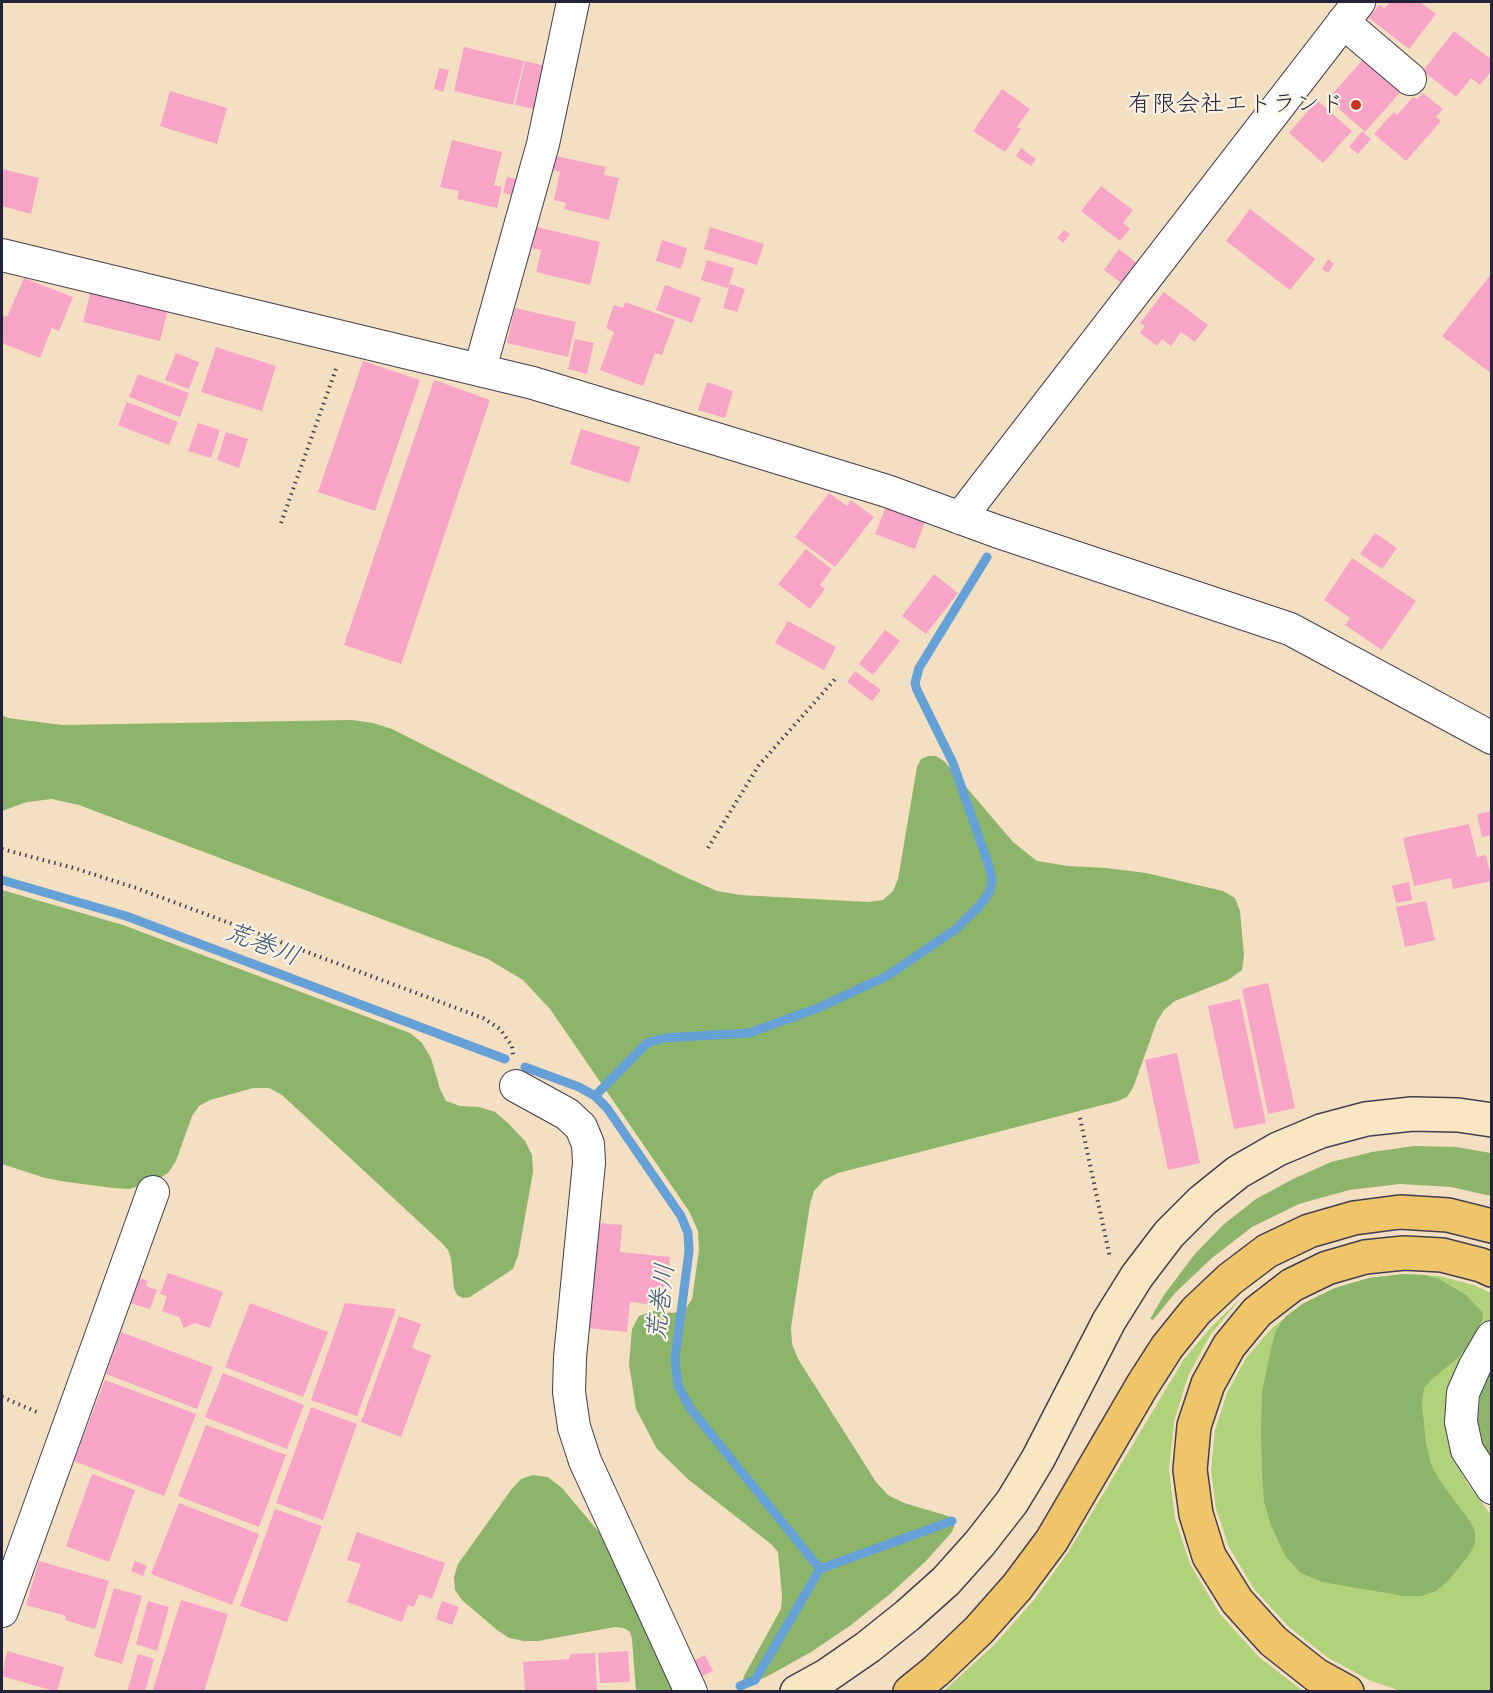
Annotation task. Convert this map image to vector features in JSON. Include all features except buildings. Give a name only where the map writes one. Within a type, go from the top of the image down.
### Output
[{"type":"highway","points":[[910,1692],[979,1630],[1017,1587],[1052,1540],[1167,1347],[1196,1311],[1230,1279],[1267,1251],[1309,1231],[1354,1218],[1400,1212],[1436,1214],[1491,1226]]},
{"type":"highway","points":[[1347,1692],[1316,1675],[1273,1641],[1237,1601],[1209,1556],[1196,1514],[1190,1470],[1194,1426],[1208,1384],[1228,1346],[1257,1312],[1292,1285],[1327,1268],[1365,1257],[1404,1253],[1442,1256],[1491,1270]]},
{"type":"street","points":[[480,369],[543,144],[573,2]]},
{"type":"street","points":[[960,519],[1351,12],[1410,79]]},
{"type":"street","points":[[2,255],[480,369],[584,398],[876,488],[960,519],[1290,629],[1491,738]]},
{"type":"street","points":[[516,1086],[567,1114],[580,1127],[588,1144],[589,1162],[570,1357],[569,1392],[574,1427],[585,1461],[691,1692]]},
{"type":"street","points":[[797,1692],[860,1653],[908,1615],[946,1581],[980,1543],[1012,1502],[1038,1459],[1109,1321],[1137,1276],[1169,1234],[1202,1201],[1238,1172],[1268,1155],[1321,1131],[1366,1119],[1412,1114],[1458,1115],[1491,1120]]},
{"type":"street","points":[[2,1611],[14,1539],[69,1424],[153,1192]]},
{"type":"street","points":[[1491,1337],[1474,1366],[1463,1393],[1461,1422],[1467,1450],[1491,1488]]},
{"type":"path","points":[[281,523],[338,364],[344,337]]},
{"type":"path","points":[[708,848],[759,765],[837,677]]},
{"type":"path","points":[[2,849],[136,888],[483,1018],[500,1029],[512,1046],[516,1065],[516,1086]]},
{"type":"path","points":[[1080,1118],[1112,1264]]},
{"type":"path","points":[[2,1397],[69,1424]]},
{"type":"green space","points":[[2,715],[8,718],[62,725],[352,720],[373,723],[392,729],[717,891],[740,895],[868,902],[883,900],[893,891],[898,879],[917,767],[921,759],[936,756],[944,761],[1013,842],[1037,861],[1146,873],[1223,891],[1235,898],[1240,911],[1244,955],[1242,970],[1228,980],[1175,1001],[1164,1010],[1157,1021],[1133,1088],[1127,1097],[838,1173],[824,1180],[814,1191],[791,1327],[792,1344],[798,1359],[876,1482],[888,1495],[904,1503],[948,1516],[953,1520],[954,1527],[926,1561],[851,1625],[811,1652],[750,1684],[743,1680],[744,1676],[781,1609],[778,1552],[771,1544],[689,1480],[657,1449],[636,1409],[629,1364],[632,1329],[639,1316],[654,1311],[673,1313],[685,1310],[692,1299],[699,1251],[698,1231],[689,1211],[550,1009],[523,980],[488,959],[79,805],[52,799],[27,802],[2,811]]},
{"type":"green space","points":[[2,890],[123,925],[410,1033],[422,1043],[431,1058],[446,1101],[460,1106],[479,1107],[495,1112],[525,1141],[532,1155],[533,1172],[518,1256],[513,1269],[470,1297],[463,1298],[457,1295],[454,1288],[451,1259],[443,1244],[282,1095],[269,1088],[253,1088],[210,1100],[199,1106],[192,1116],[176,1161],[168,1173],[157,1180],[129,1189],[45,1178],[2,1164]]},
{"type":"green space","points":[[1414,1146],[1456,1147],[1491,1153],[1491,1196],[1451,1187],[1400,1184],[1349,1190],[1299,1204],[1252,1227],[1212,1258],[1176,1292],[1153,1320],[1150,1319],[1164,1295],[1194,1255],[1223,1225],[1256,1199],[1331,1162],[1372,1152]]},
{"type":"green space","points":[[1404,1274],[1439,1276],[1474,1285],[1491,1293],[1491,1327],[1482,1322],[1460,1359],[1448,1389],[1445,1423],[1452,1456],[1468,1484],[1491,1515],[1492,1691],[1404,1692],[1371,1681],[1327,1657],[1288,1626],[1254,1589],[1229,1547],[1216,1509],[1211,1470],[1215,1430],[1227,1393],[1246,1358],[1272,1328],[1304,1303],[1335,1288],[1369,1278]]},
{"type":"green space","points":[[1404,1274],[1425,1275],[1439,1279],[1466,1295],[1483,1313],[1482,1321],[1458,1358],[1424,1388],[1422,1405],[1431,1464],[1440,1481],[1469,1520],[1475,1531],[1475,1544],[1448,1581],[1436,1591],[1421,1596],[1404,1596],[1322,1582],[1301,1573],[1286,1557],[1272,1528],[1264,1502],[1262,1474],[1262,1393],[1276,1330],[1286,1316],[1304,1303],[1335,1288],[1369,1278]]},
{"type":"green space","points":[[1242,1297],[1211,1334],[1188,1376],[1174,1422],[1169,1470],[1175,1518],[1190,1564],[1220,1614],[1259,1657],[1303,1691],[944,1691],[994,1645],[1034,1600],[1069,1551],[1184,1359],[1212,1326]]},
{"type":"green space","points":[[1491,1370],[1491,1459],[1483,1444],[1478,1421],[1480,1397]]},
{"type":"green space","points":[[533,1475],[548,1477],[562,1488],[609,1544],[675,1691],[636,1691],[632,1639],[630,1632],[624,1628],[615,1627],[538,1641],[509,1638],[462,1600],[455,1590],[454,1577],[458,1564],[511,1490],[521,1479]]},
{"type":"waterway","points":[[595,1096],[647,1043],[664,1038],[749,1033],[818,1008],[887,976],[956,929],[989,893],[992,880],[989,866],[953,763],[915,683],[919,668],[987,557]]},
{"type":"waterway","name":"荒巻川","points":[[2,880],[126,916],[505,1059]]},
{"type":"waterway","name":"荒巻川","points":[[525,1067],[579,1087],[595,1096],[607,1108],[681,1216],[688,1233],[689,1251],[675,1359],[678,1385],[690,1408],[820,1569]]},
{"type":"waterway","name":"荒巻川","points":[[740,1686],[755,1680],[820,1569],[952,1521]]},
{"type":"place","name":"有限会社エトランド","points":[[1356,105]]}]
